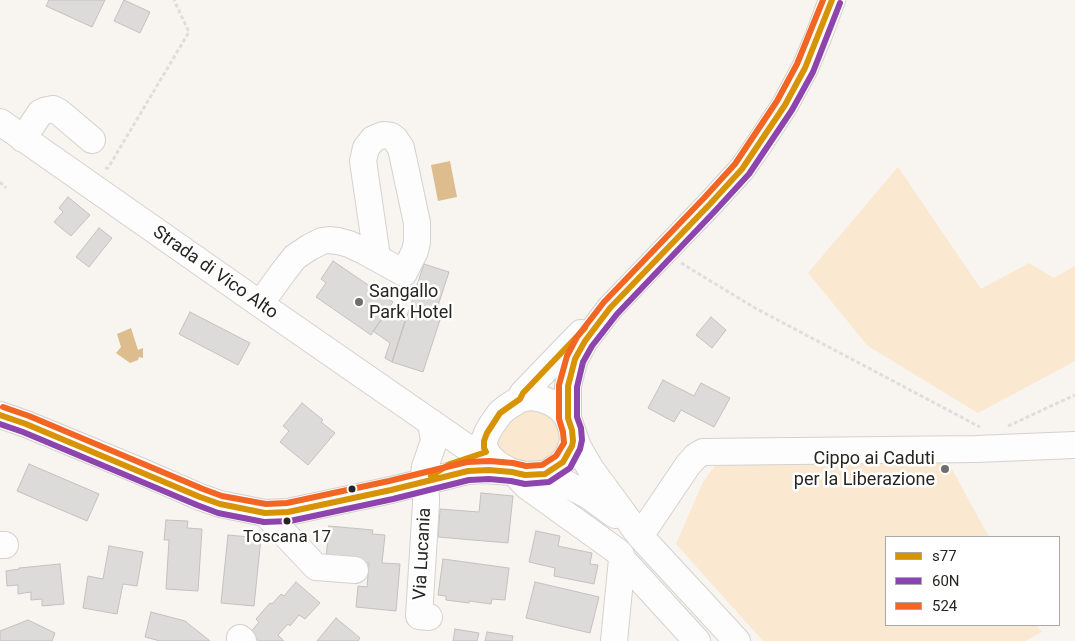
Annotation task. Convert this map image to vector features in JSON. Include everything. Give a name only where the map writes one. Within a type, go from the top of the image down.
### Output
[{"type":"street","points":[[544,474],[563,462],[569,453],[573,441],[568,386],[570,372],[588,336],[610,308],[737,174],[758,146],[795,88],[813,50],[832,0]]},
{"type":"street","points":[[23,139],[40,113],[44,110],[53,109],[92,140]]},
{"type":"street","name":"Strada di Vico Alto","points":[[0,122],[264,299],[337,358],[431,422],[464,429],[479,428],[487,442]]},
{"type":"street","points":[[264,299],[295,257],[322,241],[338,241],[349,244],[377,258]]},
{"type":"street","points":[[520,399],[523,392],[564,349],[610,308]]},
{"type":"street","points":[[423,482],[442,468],[487,442],[506,408],[520,399],[537,398],[552,402],[561,409],[570,424],[578,447],[590,468],[640,536],[737,641]]},
{"type":"street","points":[[0,415],[140,470],[200,497],[220,504],[265,514],[288,512],[468,471],[483,470],[544,474],[589,496],[640,536]]},
{"type":"street","points":[[423,482],[424,467],[434,441],[431,422]]},
{"type":"street","points":[[487,442],[497,464],[514,472],[528,487],[614,548],[697,641]]},
{"type":"street","points":[[640,536],[688,465],[696,456],[703,452],[1075,446]]},
{"type":"street","name":"Via Lucania","points":[[423,482],[426,504],[419,616],[429,617]]},
{"type":"street","points":[[265,514],[316,567],[355,570]]},
{"type":"street","points":[[614,641],[622,559]]},
{"type":"path","points":[[103,168],[108,168],[189,32],[174,0]]},
{"type":"path","points":[[0,182],[6,188]]},
{"type":"path","points":[[664,252],[756,308],[983,429]]},
{"type":"path","points":[[1000,430],[1075,395]]},
{"type":"shaded area","points":[[450,161],[457,197],[438,201],[431,165]]},
{"type":"shaded area","points":[[898,167],[981,289],[1029,263],[1054,278],[1075,266],[1075,361],[978,413],[868,346],[808,273]]},
{"type":"shaded area","points":[[131,328],[138,350],[143,348],[143,358],[139,357],[138,360],[130,363],[116,353],[121,347],[117,334]]},
{"type":"shaded area","points":[[521,407],[558,412],[563,451],[536,467],[499,454],[496,440],[499,432]]},
{"type":"shaded area","points":[[947,460],[988,536],[885,536],[885,626],[1038,626],[1042,632],[1025,641],[763,641],[676,544],[703,482],[715,466]]},
{"type":"building","points":[[49,0],[105,0],[92,27],[46,6]]},
{"type":"building","points":[[124,0],[150,12],[140,33],[114,21]]},
{"type":"building","points":[[68,197],[90,215],[71,236],[54,222],[63,212],[59,208]]},
{"type":"building","points":[[99,228],[112,238],[89,267],[76,257]]},
{"type":"building","points":[[333,261],[393,302],[371,335],[316,297],[326,283],[321,279]]},
{"type":"building","points":[[424,264],[449,272],[434,318],[440,320],[423,372],[392,362]]},
{"type":"building","points":[[390,308],[396,312],[393,317],[405,321],[392,362],[385,358],[390,343],[373,331]]},
{"type":"building","points":[[190,312],[250,343],[238,365],[179,334]]},
{"type":"building","points":[[711,317],[726,330],[712,348],[696,335]]},
{"type":"building","points":[[663,380],[694,396],[701,383],[730,398],[714,427],[681,410],[674,422],[648,408]]},
{"type":"building","points":[[302,403],[323,420],[321,422],[335,433],[308,465],[280,442],[289,431],[283,426]]},
{"type":"building","points":[[29,464],[99,494],[87,521],[17,491]]},
{"type":"building","points":[[481,493],[513,496],[508,543],[438,537],[440,509],[479,512]]},
{"type":"building","points":[[166,520],[188,521],[187,528],[202,529],[198,591],[166,589],[169,540],[164,540]]},
{"type":"building","points":[[329,526],[373,530],[372,534],[385,535],[382,563],[400,564],[396,611],[356,607],[358,586],[367,587],[369,563],[326,559]]},
{"type":"building","points":[[536,531],[560,536],[558,546],[592,553],[590,564],[598,565],[594,584],[554,576],[555,568],[529,562]]},
{"type":"building","points":[[228,535],[261,538],[254,606],[221,603]]},
{"type":"building","points":[[109,546],[143,552],[137,586],[123,584],[117,614],[83,608],[88,576],[103,579]]},
{"type":"building","points":[[443,559],[509,568],[505,600],[492,599],[491,604],[469,601],[469,603],[446,600],[446,596],[438,595]]},
{"type":"building","points":[[60,564],[64,604],[42,606],[42,599],[31,600],[31,592],[18,594],[18,585],[7,586],[6,571]]},
{"type":"building","points":[[296,582],[320,603],[305,619],[299,615],[290,626],[288,624],[278,635],[284,641],[259,641],[250,633],[259,622],[256,619],[270,603],[272,604],[281,594],[284,596]]},
{"type":"building","points":[[535,582],[599,597],[590,633],[526,618]]},
{"type":"building","points":[[151,612],[185,621],[210,641],[160,641],[145,637]]},
{"type":"building","points":[[336,618],[360,638],[358,641],[317,641]]},
{"type":"building","points":[[28,620],[55,633],[52,641],[0,641],[0,631]]},
{"type":"building","points":[[455,629],[479,633],[477,641],[453,641]]},
{"type":"building","points":[[487,632],[513,636],[512,641],[485,641]]},
{"type":"transit line","name":"524","points":[[3,407],[29,416],[203,489],[222,496],[266,504],[287,503],[467,462],[490,461],[526,466],[542,465],[556,456],[564,443],[559,419],[559,385],[567,356],[577,337],[604,302],[735,164],[777,101],[797,64],[823,0]]},
{"type":"transit line","name":"s77","points":[[0,415],[26,424],[200,497],[220,504],[265,513],[288,512],[468,471],[489,470],[525,475],[545,474],[563,462],[572,446],[572,430],[568,418],[568,386],[575,359],[585,341],[610,308],[742,169],[785,105],[805,68],[832,0]]},
{"type":"transit line","name":"60N","points":[[0,424],[218,513],[264,522],[290,521],[393,499],[469,480],[489,479],[525,484],[549,482],[570,468],[580,449],[582,440],[581,428],[577,417],[577,387],[583,362],[592,346],[617,314],[749,174],[792,110],[813,72],[840,3]]},
{"type":"transit line","name":"s77","points":[[431,476],[450,464],[486,452],[484,441],[500,413],[520,399],[523,393],[585,328]]},
{"type":"place","name":"Sangallo Park Hotel","points":[[359,302]]},
{"type":"place","name":"Cippo ai Caduti per la Liberazione","points":[[945,469]]},
{"type":"place","name":"Toscana 17","points":[[287,521]]}]
